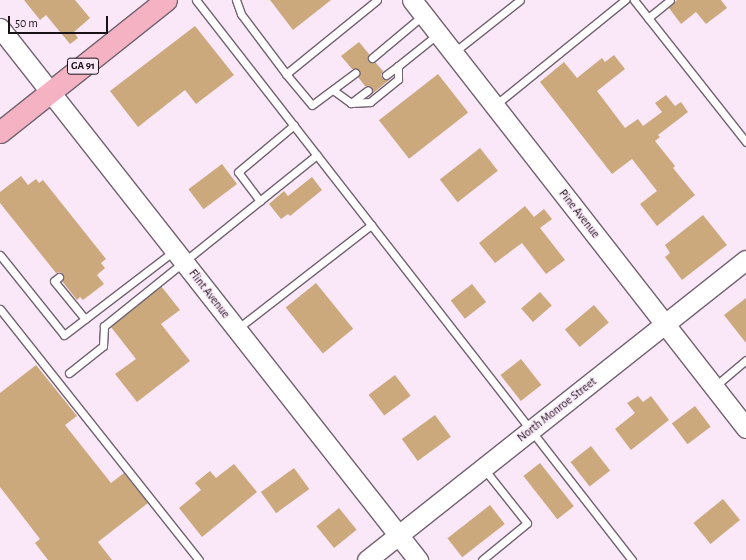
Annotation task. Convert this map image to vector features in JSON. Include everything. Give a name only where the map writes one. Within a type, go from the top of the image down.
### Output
[{"type":"main road","name":"GA 91","points":[[0,132],[166,0]]},
{"type":"main road","name":"Pine Avenue","points":[[412,0],[746,428]]},
{"type":"main road","name":"Flint Avenue","points":[[0,28],[418,560]]},
{"type":"main road","name":"North Monroe Street","points":[[367,560],[746,260]]},
{"type":"lane","points":[[196,0],[632,560]]},
{"type":"lane","points":[[236,0],[241,14],[286,74],[312,105],[355,73]]},
{"type":"lane","points":[[286,74],[377,0]]},
{"type":"lane","points":[[453,53],[520,0]]},
{"type":"lane","points":[[494,106],[625,0]]},
{"type":"lane","points":[[634,0],[746,142]]},
{"type":"lane","points":[[648,18],[670,0]]},
{"type":"lane","points":[[372,58],[424,15]]},
{"type":"lane","points":[[386,75],[438,34]]},
{"type":"lane","points":[[333,90],[351,103],[370,102],[398,79],[398,66]]},
{"type":"lane","points":[[351,103],[368,90]]},
{"type":"lane","points":[[260,201],[238,172],[294,125]]},
{"type":"lane","points":[[0,255],[64,335],[85,319],[260,201],[317,155]]},
{"type":"lane","points":[[237,329],[371,225]]},
{"type":"lane","points":[[69,373],[103,346],[104,326],[179,256]]},
{"type":"lane","points":[[59,277],[54,281],[85,319]]},
{"type":"lane","points":[[0,309],[199,560]]},
{"type":"lane","points":[[714,387],[746,360]]},
{"type":"lane","points":[[482,560],[527,524],[484,468]]},
{"type":"building","points":[[24,0],[75,0],[90,18],[74,32],[78,38],[70,44],[46,15],[40,20]]},
{"type":"building","points":[[270,0],[331,0],[293,30]]},
{"type":"building","points":[[677,0],[721,0],[727,8],[706,24],[696,12],[681,24],[669,8]]},
{"type":"building","points":[[195,26],[234,75],[196,104],[185,90],[138,127],[110,91]]},
{"type":"building","points":[[359,42],[369,54],[368,61],[371,63],[375,62],[383,71],[381,75],[382,78],[389,80],[372,94],[372,87],[365,86],[358,77],[360,73],[359,70],[352,69],[341,56]]},
{"type":"building","points":[[614,55],[625,69],[597,91],[625,128],[638,119],[643,126],[662,112],[655,103],[666,95],[675,106],[681,102],[688,112],[658,135],[660,137],[655,141],[675,166],[673,168],[695,195],[657,226],[640,204],[657,191],[632,159],[612,174],[540,82],[564,62],[577,78],[602,58],[605,62]]},
{"type":"building","points":[[438,74],[468,113],[409,159],[379,120]]},
{"type":"building","points":[[480,148],[498,171],[458,202],[440,179]]},
{"type":"building","points":[[222,164],[237,184],[204,209],[188,189]]},
{"type":"building","points":[[21,176],[28,185],[36,179],[39,183],[43,180],[106,259],[101,263],[105,268],[97,275],[104,284],[83,300],[80,297],[77,300],[62,281],[63,274],[60,272],[56,273],[0,203],[0,192]]},
{"type":"building","points":[[312,177],[322,190],[290,216],[288,214],[281,219],[269,204],[284,191],[288,196]]},
{"type":"building","points":[[525,206],[534,217],[544,209],[552,219],[540,228],[565,260],[546,274],[522,243],[495,263],[479,243]]},
{"type":"building","points":[[703,215],[727,245],[682,280],[665,257],[670,253],[665,245]]},
{"type":"building","points":[[316,283],[353,329],[323,353],[286,308]]},
{"type":"building","points":[[472,284],[486,302],[465,319],[451,301]]},
{"type":"building","points":[[161,286],[180,310],[161,324],[190,361],[137,402],[115,374],[136,359],[111,327]]},
{"type":"building","points":[[540,292],[552,306],[533,322],[521,308]]},
{"type":"building","points":[[746,298],[746,343],[724,315]]},
{"type":"building","points":[[594,305],[609,323],[580,347],[565,329]]},
{"type":"building","points":[[521,359],[541,385],[521,401],[501,375]]},
{"type":"building","points":[[36,365],[77,416],[65,425],[111,483],[124,473],[148,503],[98,542],[112,560],[48,560],[35,543],[40,539],[0,487],[0,393]]},
{"type":"building","points":[[395,375],[411,396],[384,416],[369,395]]},
{"type":"building","points":[[638,396],[643,402],[651,396],[669,420],[631,450],[615,429],[635,413],[627,403]]},
{"type":"building","points":[[695,406],[711,427],[687,444],[672,423]]},
{"type":"building","points":[[435,415],[451,437],[418,461],[402,439]]},
{"type":"building","points":[[591,446],[610,470],[590,486],[571,462]]},
{"type":"building","points":[[540,463],[574,506],[557,519],[523,476]]},
{"type":"building","points":[[234,464],[257,492],[202,537],[179,508],[201,490],[195,483],[210,471],[216,478]]},
{"type":"building","points":[[294,468],[309,489],[276,513],[261,492]]},
{"type":"building","points":[[723,499],[740,520],[710,544],[693,523]]},
{"type":"building","points":[[490,505],[505,524],[462,557],[447,538]]},
{"type":"building","points":[[339,508],[357,530],[334,548],[316,526]]}]
